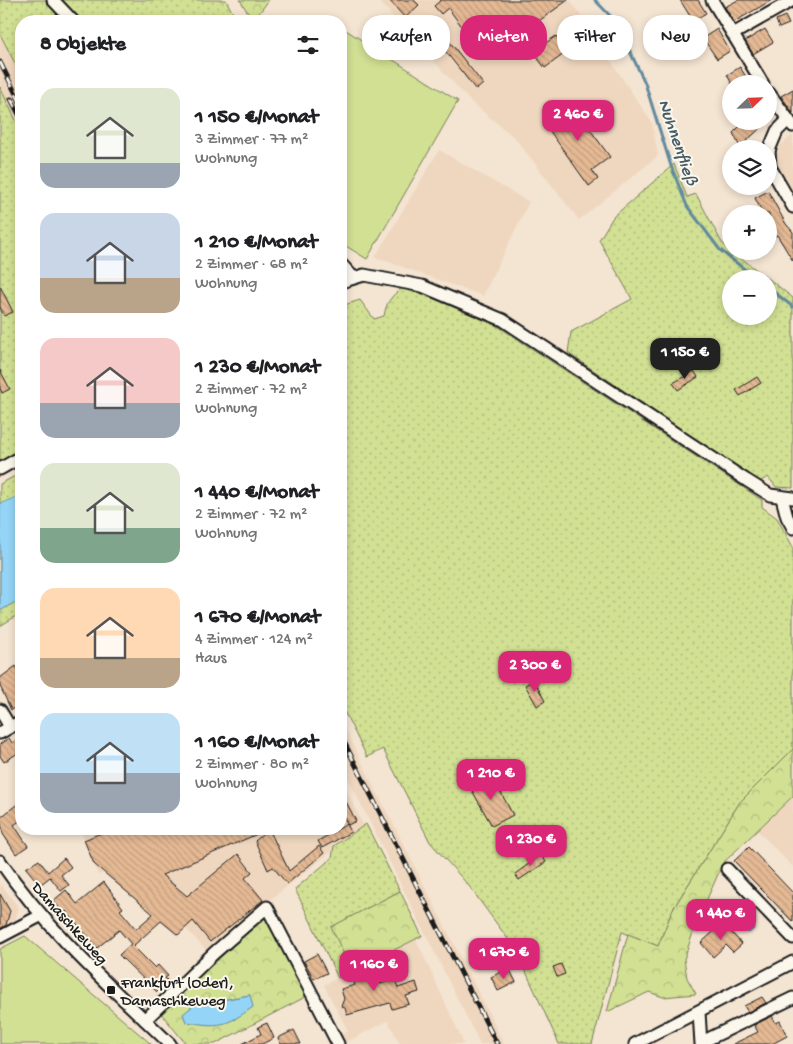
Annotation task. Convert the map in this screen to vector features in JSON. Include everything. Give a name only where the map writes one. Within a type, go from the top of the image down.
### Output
[{"type":"street","points":[[52,0],[67,15]]},
{"type":"street","points":[[712,0],[757,75]]},
{"type":"street","points":[[732,34],[793,0]]},
{"type":"street","points":[[773,140],[777,131],[790,123],[778,106]]},
{"type":"street","points":[[777,179],[793,207]]},
{"type":"street","points":[[347,270],[353,277]]},
{"type":"street","points":[[347,280],[353,277],[374,276],[422,286],[503,320],[746,480],[770,495],[787,498],[787,517],[793,528]]},
{"type":"street","points":[[0,469],[15,461]]},
{"type":"street","points":[[0,710],[10,727]]},
{"type":"street","points":[[0,733],[15,724]]},
{"type":"street","name":"Damaschkeweg","points":[[0,861],[40,916],[105,984],[170,1044]]},
{"type":"street","points":[[727,869],[793,938]]},
{"type":"street","points":[[145,1020],[214,953],[267,908],[338,1044]]},
{"type":"street","points":[[0,937],[40,916]]},
{"type":"street","points":[[635,1044],[793,962]]},
{"type":"street","points":[[699,1012],[702,1043],[793,998]]},
{"type":"shaded area","points":[[378,0],[570,0],[580,15],[557,15],[557,60],[610,60],[652,123],[658,156],[579,220],[515,138],[470,101],[433,60],[450,60],[450,15],[392,15]]},
{"type":"shaded area","points":[[0,34],[15,63],[15,118],[0,87]]},
{"type":"shaded area","points":[[793,135],[792,196],[777,169],[778,147]]},
{"type":"shaded area","points":[[439,150],[529,202],[483,296],[375,257]]},
{"type":"shaded area","points":[[347,733],[504,1044],[480,1044],[347,776]]},
{"type":"shaded area","points":[[347,793],[364,826],[206,950],[176,918],[166,925],[104,873],[98,875],[82,835],[347,835]]},
{"type":"shaded area","points":[[793,796],[793,867],[757,830]]},
{"type":"shaded area","points":[[0,883],[19,908],[15,920],[0,928]]},
{"type":"shaded area","points":[[416,939],[464,1044],[400,1044],[388,1021],[342,1044],[338,1036],[348,1031],[324,985]]},
{"type":"green space","points":[[0,0],[46,0],[60,15],[15,15],[15,63],[0,34]]},
{"type":"green space","points":[[61,0],[226,0],[234,15],[75,15]]},
{"type":"green space","points":[[240,0],[269,0],[258,15],[249,15]]},
{"type":"green space","points":[[347,31],[362,40],[362,60],[393,60],[458,101],[367,259],[347,247]]},
{"type":"green space","points":[[0,87],[15,118],[15,453],[0,461]]},
{"type":"green space","points":[[674,164],[687,197],[696,194],[722,243],[722,260],[744,260],[756,270],[722,270],[722,325],[777,325],[777,285],[793,298],[793,488],[776,487],[768,477],[759,482],[568,353],[571,332],[632,299],[599,240],[613,217]]},
{"type":"green space","points":[[402,288],[417,291],[499,327],[762,500],[762,507],[777,518],[793,547],[793,749],[740,802],[673,909],[658,946],[622,932],[592,1044],[559,1044],[516,950],[469,886],[430,842],[383,749],[367,757],[347,717],[347,304],[360,300],[374,319],[384,316],[386,307]]},
{"type":"green space","points":[[15,476],[15,617],[0,626],[0,484]]},
{"type":"green space","points":[[793,749],[793,796],[723,863],[696,924],[684,959],[687,978],[696,994],[663,997],[649,992],[607,1012],[628,934],[658,946],[673,909],[740,802]]},
{"type":"green space","points":[[366,824],[400,891],[332,927],[352,971],[338,978],[295,889],[332,858],[334,846]]},
{"type":"green space","points":[[400,891],[422,936],[352,971],[331,927]]},
{"type":"green space","points":[[266,916],[309,995],[215,1044],[186,1044],[160,1012]],"holes":[[[250,995],[234,1020],[222,1000]]]},
{"type":"green space","points":[[25,936],[151,1044],[0,1044],[0,949]]},
{"type":"water","points":[[15,498],[15,602],[0,611],[0,504]]},
{"type":"water","points":[[735,906],[741,908],[746,918],[754,923],[754,929],[749,933],[731,916],[731,911]]},
{"type":"water","points":[[250,995],[253,1007],[222,1024],[207,1025],[186,1022],[183,1014],[194,1005]]},
{"type":"building","points":[[389,0],[414,0],[419,5],[408,15],[402,15]]},
{"type":"building","points":[[441,0],[568,0],[547,15],[460,15],[460,24],[448,8],[441,14],[434,6]]},
{"type":"building","points":[[680,0],[698,0],[706,13],[703,15],[689,15]]},
{"type":"building","points":[[738,0],[772,0],[734,22],[725,7]]},
{"type":"building","points":[[785,16],[789,24],[779,28],[776,20]]},
{"type":"building","points":[[717,29],[730,51],[717,59],[708,46],[708,35]]},
{"type":"building","points":[[765,29],[773,42],[753,54],[745,41]]},
{"type":"building","points":[[556,36],[557,37],[557,59],[545,68],[539,60],[547,60],[547,42]]},
{"type":"building","points":[[450,42],[460,55],[460,60],[464,60],[483,84],[476,90],[450,57]]},
{"type":"building","points":[[740,67],[745,75],[727,75]]},
{"type":"building","points":[[793,89],[793,113],[781,96]]},
{"type":"building","points":[[571,103],[610,157],[592,170],[598,179],[589,186],[544,123]]},
{"type":"building","points":[[736,130],[758,130],[748,140],[736,140],[733,133]]},
{"type":"building","points":[[761,195],[770,195],[776,205],[758,205],[755,198]]},
{"type":"building","points":[[777,208],[793,232],[793,261],[777,235]]},
{"type":"building","points":[[0,286],[13,312],[4,316],[0,307]]},
{"type":"building","points":[[0,370],[10,389],[2,393],[0,388]]},
{"type":"building","points":[[694,371],[698,377],[678,390],[673,383]]},
{"type":"building","points":[[757,377],[761,383],[740,396],[736,390]]},
{"type":"building","points":[[15,667],[15,707],[11,710],[0,686],[0,678]]},
{"type":"building","points":[[534,680],[545,701],[537,706],[525,685]]},
{"type":"building","points":[[9,738],[12,743],[15,741],[15,755],[4,762],[0,756],[0,744]]},
{"type":"building","points":[[492,776],[513,815],[492,826],[469,785],[478,781],[479,783]]},
{"type":"building","points":[[347,804],[356,821],[348,825],[347,823]]},
{"type":"building","points":[[15,806],[15,835],[21,835],[28,846],[16,854],[3,834],[0,818]]},
{"type":"building","points":[[347,824],[351,832],[347,834]]},
{"type":"building","points":[[96,835],[255,835],[162,875],[187,896],[238,854],[252,872],[245,878],[263,900],[210,942],[193,921],[178,935],[161,921],[133,946],[155,968],[158,965],[168,976],[165,978],[168,981],[157,992],[119,955],[131,944],[119,930],[97,948],[66,911],[64,914],[53,901],[66,890],[77,904],[104,882],[123,908],[120,910],[136,929],[153,914],[94,864],[84,840]]},
{"type":"building","points":[[262,835],[272,835],[289,871],[319,846],[324,853],[287,884],[273,867],[268,870],[255,841]]},
{"type":"building","points":[[328,835],[346,835],[322,848],[318,841]]},
{"type":"building","points":[[749,847],[793,893],[793,922],[734,861]]},
{"type":"building","points":[[541,855],[546,862],[519,880],[515,874]]},
{"type":"building","points":[[64,858],[71,867],[61,875],[69,885],[61,891],[50,877],[40,885],[26,868],[39,860],[48,872]]},
{"type":"building","points":[[0,894],[10,911],[6,925],[0,929]]},
{"type":"building","points":[[723,923],[742,944],[733,952],[726,945],[713,957],[701,943]]},
{"type":"building","points":[[317,954],[327,973],[314,979],[304,961]]},
{"type":"building","points":[[370,962],[380,984],[395,979],[398,988],[416,982],[419,992],[406,996],[409,1004],[392,1009],[390,1003],[347,1015],[345,1008],[341,1006],[344,999],[341,989],[355,985],[350,972]]},
{"type":"building","points":[[561,964],[565,974],[557,977],[553,967]]},
{"type":"building","points":[[509,968],[516,982],[498,991],[491,977]]},
{"type":"building","points":[[762,997],[766,1003],[748,1012],[744,1006]]},
{"type":"building","points":[[772,1016],[776,1023],[780,1021],[787,1036],[772,1044],[733,1044],[758,1032],[754,1025]]},
{"type":"building","points":[[267,1023],[274,1038],[262,1044],[242,1044],[261,1034],[258,1027]]},
{"type":"building","points":[[294,1030],[301,1044],[281,1044],[278,1038]]},
{"type":"waterway","name":"Nuhnenfließ","points":[[595,0],[616,22],[645,83],[671,166],[687,206],[720,250],[746,270]]},
{"type":"waterway","name":"Nuhnenfließ","points":[[777,294],[793,307]]},
{"type":"railway","points":[[0,62],[15,92]]},
{"type":"railway","points":[[11,99],[15,107]]},
{"type":"railway","points":[[347,748],[497,1044]]},
{"type":"place","name":"Frankfurt (Oder), Damaschkeweg","points":[[111,990]]}]
